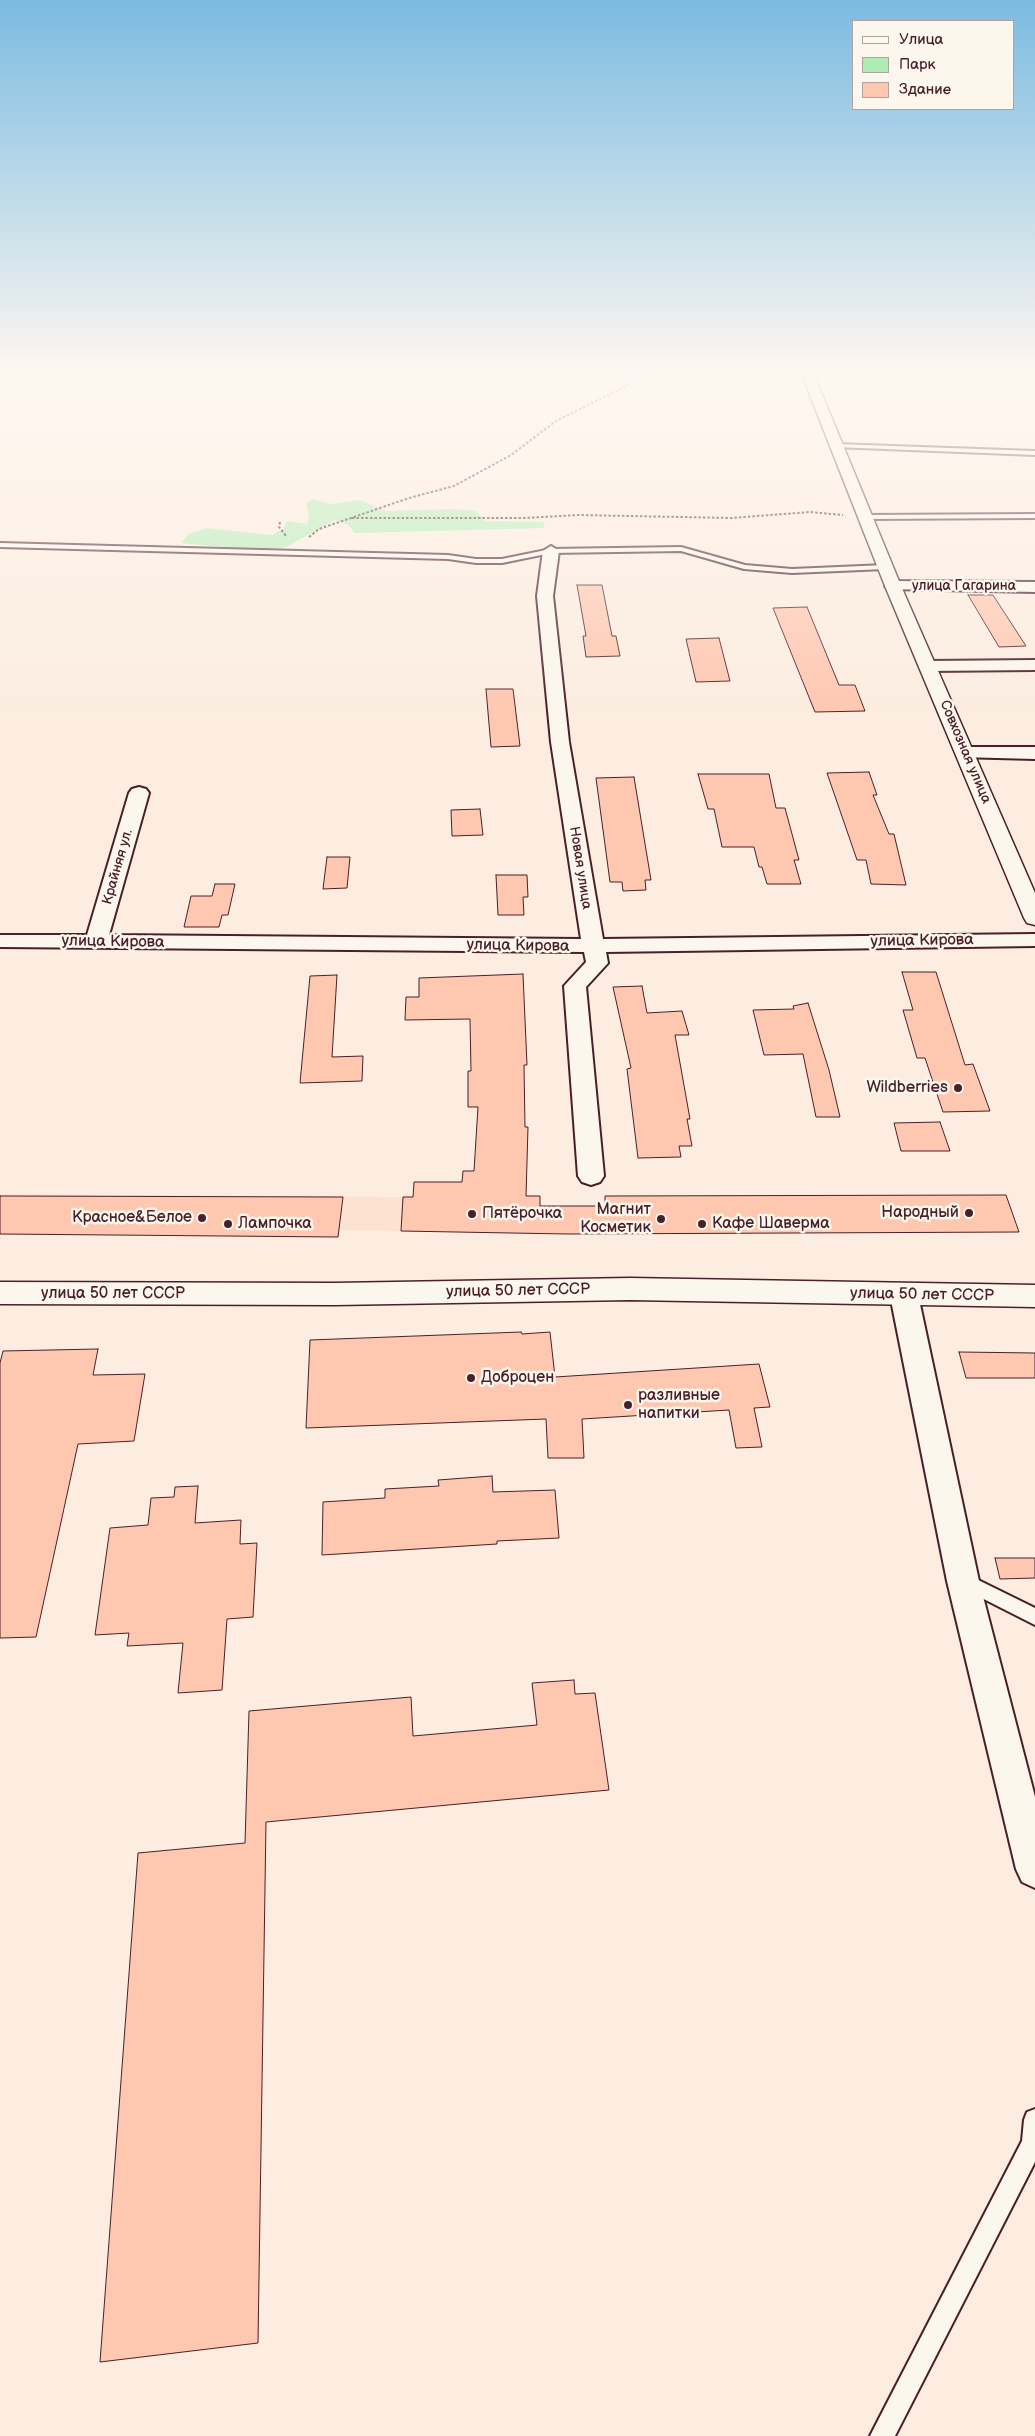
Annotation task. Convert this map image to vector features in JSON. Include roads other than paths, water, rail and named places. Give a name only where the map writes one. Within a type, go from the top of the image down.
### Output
[{"type":"main road","name":"Совхозная улица","points":[[853,489],[1035,918]]},
{"type":"main road","name":"улица 50 лет СССР","points":[[0,1293],[335,1294],[630,1289],[1035,1296]]},
{"type":"street","name":"Новая улица","points":[[551,551],[545,596],[560,742],[597,964],[575,986],[591,1176]]},
{"type":"street","name":"улица Гагарина","points":[[893,586],[1035,586]]},
{"type":"street","points":[[929,666],[1035,665]]},
{"type":"street","points":[[964,753],[1035,752]]},
{"type":"street","name":"Крайняя ул.","points":[[96,942],[140,793]]},
{"type":"street","name":"улица Кирова","points":[[0,941],[593,946],[1035,940]]},
{"type":"street","points":[[904,1295],[963,1581],[1035,1869]]},
{"type":"lane","points":[[865,517],[1035,516]]},
{"type":"lane","points":[[0,545],[448,557],[485,561],[502,561],[551,551],[681,549],[744,567],[792,571],[885,567]]},
{"type":"lane","points":[[963,1581],[1035,1617]]},
{"type":"lane","points":[[882,2436],[1033,2143],[1035,2120]]},
{"type":"place","name":"Wildberries","points":[[958,1088]]},
{"type":"place","name":"Народный","points":[[969,1213]]},
{"type":"place","name":"Пятёрочка","points":[[472,1214]]},
{"type":"place","name":"Красное&Белое","points":[[202,1218]]},
{"type":"place","name":"Магнит Косметик","points":[[661,1219]]},
{"type":"place","name":"Лампочка","points":[[228,1224]]},
{"type":"place","name":"Кафе Шаверма","points":[[702,1224]]},
{"type":"place","name":"Доброцен","points":[[471,1378]]},
{"type":"place","name":"разливные напитки","points":[[628,1405]]}]
